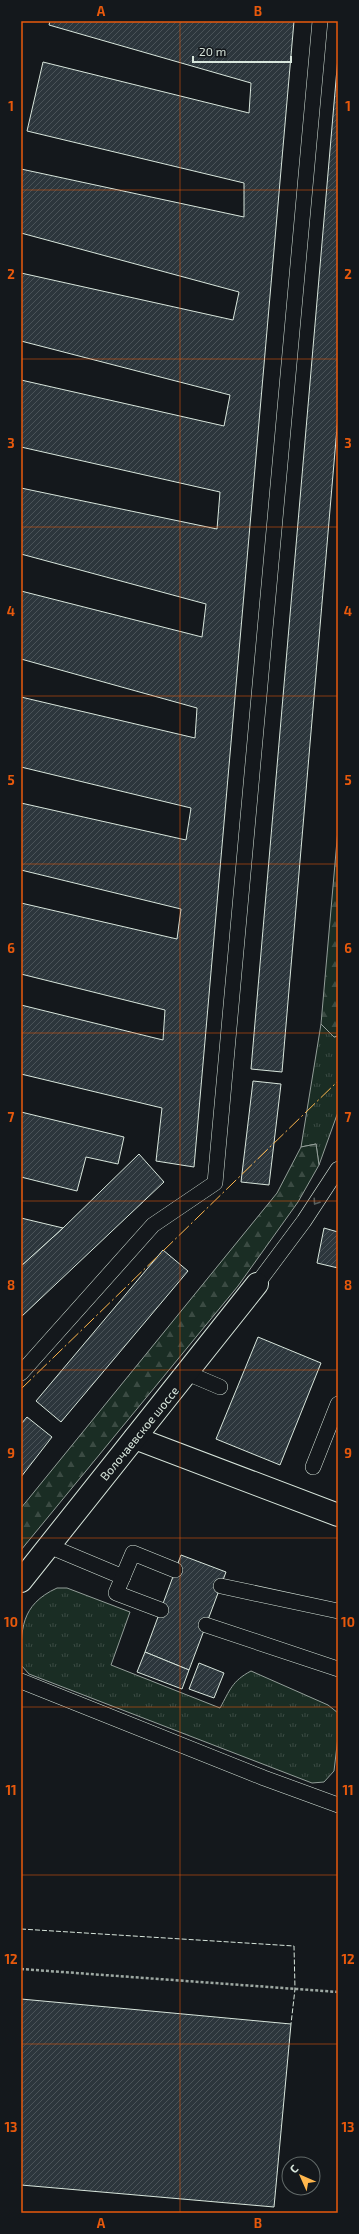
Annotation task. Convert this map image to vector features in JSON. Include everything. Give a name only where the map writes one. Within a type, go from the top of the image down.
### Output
[{"type":"street","name":"Волочаевское шоссе","points":[[21,1581],[256,1284]]},
{"type":"street","points":[[135,1438],[338,1516]]},
{"type":"lane","points":[[21,1373],[153,1225],[215,1183],[320,21]]},
{"type":"lane","points":[[256,1284],[304,1221],[338,1169]]},
{"type":"lane","points":[[187,1373],[220,1387]]},
{"type":"lane","points":[[313,1467],[333,1410]]},
{"type":"lane","points":[[49,1546],[123,1577]]},
{"type":"lane","points":[[161,1610],[116,1593],[133,1553],[175,1570]]},
{"type":"lane","points":[[221,1586],[338,1611]]},
{"type":"lane","points":[[206,1625],[338,1669]]},
{"type":"lane","points":[[21,1681],[264,1778],[338,1805]]},
{"type":"path","points":[[21,1969],[338,1992]]},
{"type":"green space","points":[[338,829],[338,1036],[334,1037],[321,1024]]},
{"type":"green space","points":[[321,1024],[334,1037],[338,1036],[338,1112],[319,1165],[316,1144],[301,1147]]},
{"type":"green space","points":[[316,1144],[319,1165],[298,1202],[238,1286],[21,1550],[21,1508],[277,1193],[301,1147]]},
{"type":"green space","points":[[57,1588],[67,1588],[130,1612],[111,1665],[220,1708],[235,1682],[251,1671],[328,1705],[338,1713],[338,1737],[334,1771],[324,1782],[312,1783],[29,1674],[21,1665],[21,1641],[25,1620],[29,1611],[36,1602]]},
{"type":"building","points":[[50,21],[294,21],[194,1167],[156,1161],[162,1108],[21,1074],[21,1005],[163,1040],[165,1010],[21,974],[21,903],[177,939],[181,909],[21,870],[21,803],[186,840],[191,808],[21,767],[21,697],[195,738],[197,708],[21,659],[21,591],[202,637],[206,604],[21,554],[21,488],[217,529],[220,492],[21,447],[21,380],[224,426],[230,395],[21,341],[21,273],[233,320],[239,292],[21,233],[21,169],[244,217],[244,183],[27,131],[43,62],[249,113],[251,83],[49,25]]},
{"type":"building","points":[[338,57],[338,416],[282,1072],[251,1069]]},
{"type":"building","points":[[253,1081],[281,1084],[269,1185],[241,1182]]},
{"type":"building","points":[[21,1112],[124,1137],[118,1164],[86,1157],[77,1191],[21,1177]]},
{"type":"building","points":[[139,1154],[164,1182],[21,1317],[21,1266],[63,1228]]},
{"type":"building","points":[[21,1218],[63,1228],[21,1266]]},
{"type":"building","points":[[324,1228],[338,1232],[338,1268],[317,1263]]},
{"type":"building","points":[[163,1250],[188,1271],[61,1422],[36,1401]]},
{"type":"building","points":[[258,1337],[321,1363],[280,1465],[216,1439]]},
{"type":"building","points":[[27,1417],[52,1437],[21,1477],[21,1424]]},
{"type":"building","points":[[181,1555],[226,1572],[189,1670],[145,1652]]},
{"type":"building","points":[[145,1652],[189,1670],[182,1689],[137,1672]]},
{"type":"building","points":[[199,1663],[224,1673],[214,1698],[189,1689]]},
{"type":"building","points":[[21,1999],[291,2024],[274,2207],[21,2185]]},
{"type":"fence","points":[[21,1929],[294,1946],[295,1989],[291,2024]]},
{"type":"power","points":[[21,1389],[338,1081]]}]
